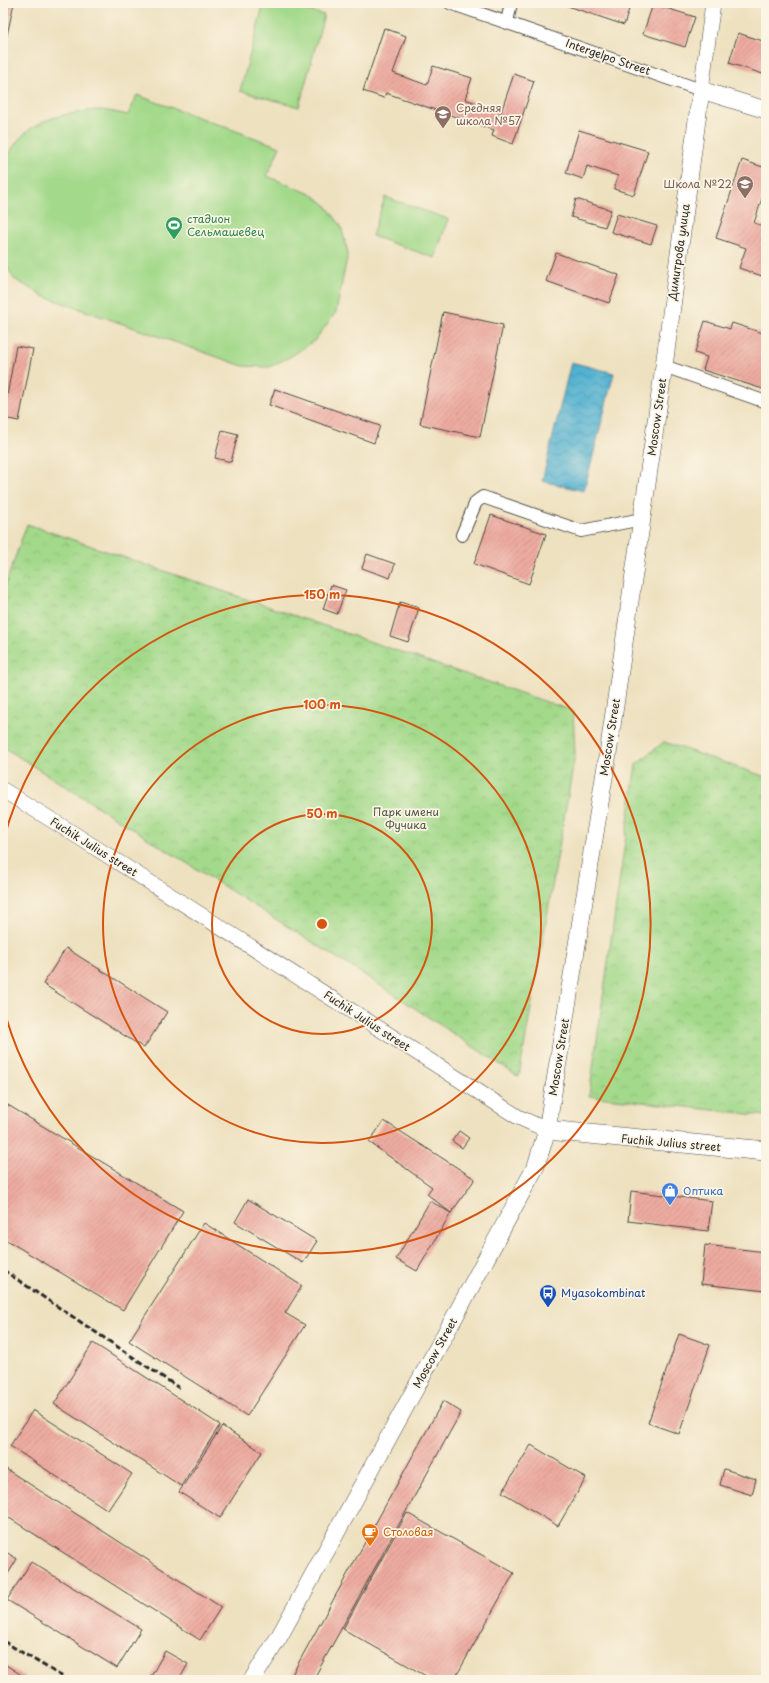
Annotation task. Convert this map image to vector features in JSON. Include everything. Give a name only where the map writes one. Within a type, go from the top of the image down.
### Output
[{"type":"main road","name":"Intergelpo Street","points":[[701,90],[766,110]]},
{"type":"main road","name":"Димитрова улица","points":[[664,366],[701,90]]},
{"type":"main road","name":"Moscow Street","points":[[252,1680],[282,1630],[536,1166],[547,1130],[609,747],[664,366]]},
{"type":"main road","name":"Fuchik Julius street","points":[[547,1130],[766,1151]]},
{"type":"street","name":"Intergelpo Street","points":[[450,3],[701,90]]},
{"type":"street","points":[[507,22],[511,3]]},
{"type":"street","points":[[701,90],[713,3]]},
{"type":"street","points":[[664,366],[766,402]]},
{"type":"street","points":[[462,535],[476,502],[483,497],[581,530],[642,519]]},
{"type":"street","name":"Fuchik Julius street","points":[[3,790],[518,1117],[547,1130]]},
{"type":"green space","points":[[264,3],[282,3],[324,15],[299,107],[240,91]]},
{"type":"green space","name":"стадион Сельмашевец","points":[[137,95],[280,147],[267,176],[313,195],[325,204],[341,226],[348,253],[336,312],[315,340],[293,355],[270,367],[243,366],[43,296],[14,279],[3,259],[3,170],[14,146],[21,137],[40,123],[63,115],[97,110],[128,115]]},
{"type":"green space","points":[[385,197],[448,219],[435,258],[372,236]]},
{"type":"green space","name":"Парк имени Фучика","points":[[27,524],[573,711],[575,755],[519,1077],[372,980],[3,747],[3,591]]},
{"type":"green space","points":[[664,742],[766,777],[766,1116],[589,1096],[636,764]]},
{"type":"water","points":[[571,362],[614,373],[584,491],[542,481]]},
{"type":"building","points":[[3,3],[14,3],[4,49],[3,49]]},
{"type":"building","points":[[559,3],[631,3],[624,25]]},
{"type":"building","points":[[653,4],[695,17],[685,47],[643,34]]},
{"type":"building","name":"Средняя школа №57","points":[[384,28],[406,36],[393,73],[427,85],[433,66],[472,78],[465,99],[501,112],[514,74],[534,81],[513,144],[492,136],[494,130],[386,93],[384,98],[363,91]]},
{"type":"building","points":[[738,33],[766,42],[766,75],[729,63]]},
{"type":"building","points":[[579,130],[648,151],[634,195],[614,189],[618,176],[587,166],[583,179],[566,173]]},
{"type":"building","points":[[742,160],[766,168],[766,186],[754,223],[766,227],[766,264],[762,276],[739,268],[746,248],[716,238]]},
{"type":"building","points":[[576,199],[611,210],[605,227],[571,217]]},
{"type":"building","points":[[617,214],[657,226],[651,244],[611,232]]},
{"type":"building","points":[[556,253],[619,275],[609,303],[546,281]]},
{"type":"building","points":[[443,312],[503,325],[480,437],[420,424]]},
{"type":"building","points":[[705,321],[730,329],[732,323],[766,334],[766,390],[703,370],[707,357],[695,353]]},
{"type":"building","points":[[16,346],[33,349],[19,421],[3,418]]},
{"type":"building","points":[[275,389],[380,426],[374,443],[269,405]]},
{"type":"building","points":[[222,430],[238,434],[231,462],[215,458]]},
{"type":"building","points":[[491,515],[546,534],[529,584],[474,564]]},
{"type":"building","points":[[367,554],[395,564],[390,578],[362,568]]},
{"type":"building","points":[[331,585],[346,590],[337,614],[323,609]]},
{"type":"building","points":[[400,602],[419,608],[408,642],[390,636]]},
{"type":"building","points":[[66,948],[167,1012],[144,1048],[43,984]]},
{"type":"building","points":[[3,1102],[183,1211],[123,1310],[3,1238]]},
{"type":"building","points":[[384,1121],[475,1179],[451,1213],[427,1194],[432,1187],[369,1142]]},
{"type":"building","points":[[459,1131],[469,1138],[462,1148],[452,1141]]},
{"type":"building","points":[[631,1191],[712,1201],[708,1231],[628,1221]]},
{"type":"building","points":[[248,1199],[317,1241],[303,1263],[235,1222]]},
{"type":"building","points":[[430,1201],[451,1213],[417,1271],[396,1259]]},
{"type":"building","points":[[204,1223],[302,1286],[285,1313],[305,1325],[247,1416],[129,1341]]},
{"type":"building","points":[[705,1245],[766,1252],[766,1291],[701,1284]]},
{"type":"building","points":[[679,1334],[710,1345],[679,1434],[648,1423]]},
{"type":"building","points":[[93,1343],[220,1425],[181,1486],[54,1404]]},
{"type":"building","points":[[3,1400],[7,1402],[3,1409]]},
{"type":"building","points":[[443,1401],[461,1412],[313,1680],[289,1680]]},
{"type":"building","points":[[33,1410],[132,1474],[108,1510],[10,1446]]},
{"type":"building","points":[[222,1426],[262,1452],[220,1518],[179,1492]]},
{"type":"building","points":[[531,1445],[586,1478],[558,1526],[502,1492]]},
{"type":"building","points":[[3,1467],[221,1607],[200,1640],[3,1514]]},
{"type":"building","points":[[724,1469],[756,1479],[752,1495],[720,1485]]},
{"type":"building","points":[[407,1513],[514,1573],[454,1680],[433,1680],[343,1629]]},
{"type":"building","points":[[3,1550],[17,1559],[3,1582]]},
{"type":"building","points":[[31,1562],[141,1629],[117,1668],[7,1600]]},
{"type":"building","points":[[165,1651],[188,1664],[179,1680],[149,1680]]},
{"type":"building","points":[[3,1663],[26,1678],[25,1680],[3,1680]]},
{"type":"railway","points":[[3,1270],[179,1388]]},
{"type":"railway","points":[[3,1641],[68,1680]]},
{"type":"place","name":"Средняя школа №57","points":[[443,129]]},
{"type":"place","name":"Школа №22","points":[[745,199]]},
{"type":"place","name":"стадион Сельмашевец","points":[[174,240]]},
{"type":"place","name":"Оптика","points":[[670,1206]]},
{"type":"place","name":"Myasokombinat","points":[[548,1308]]},
{"type":"place","name":"Столовая","points":[[370,1547]]}]
